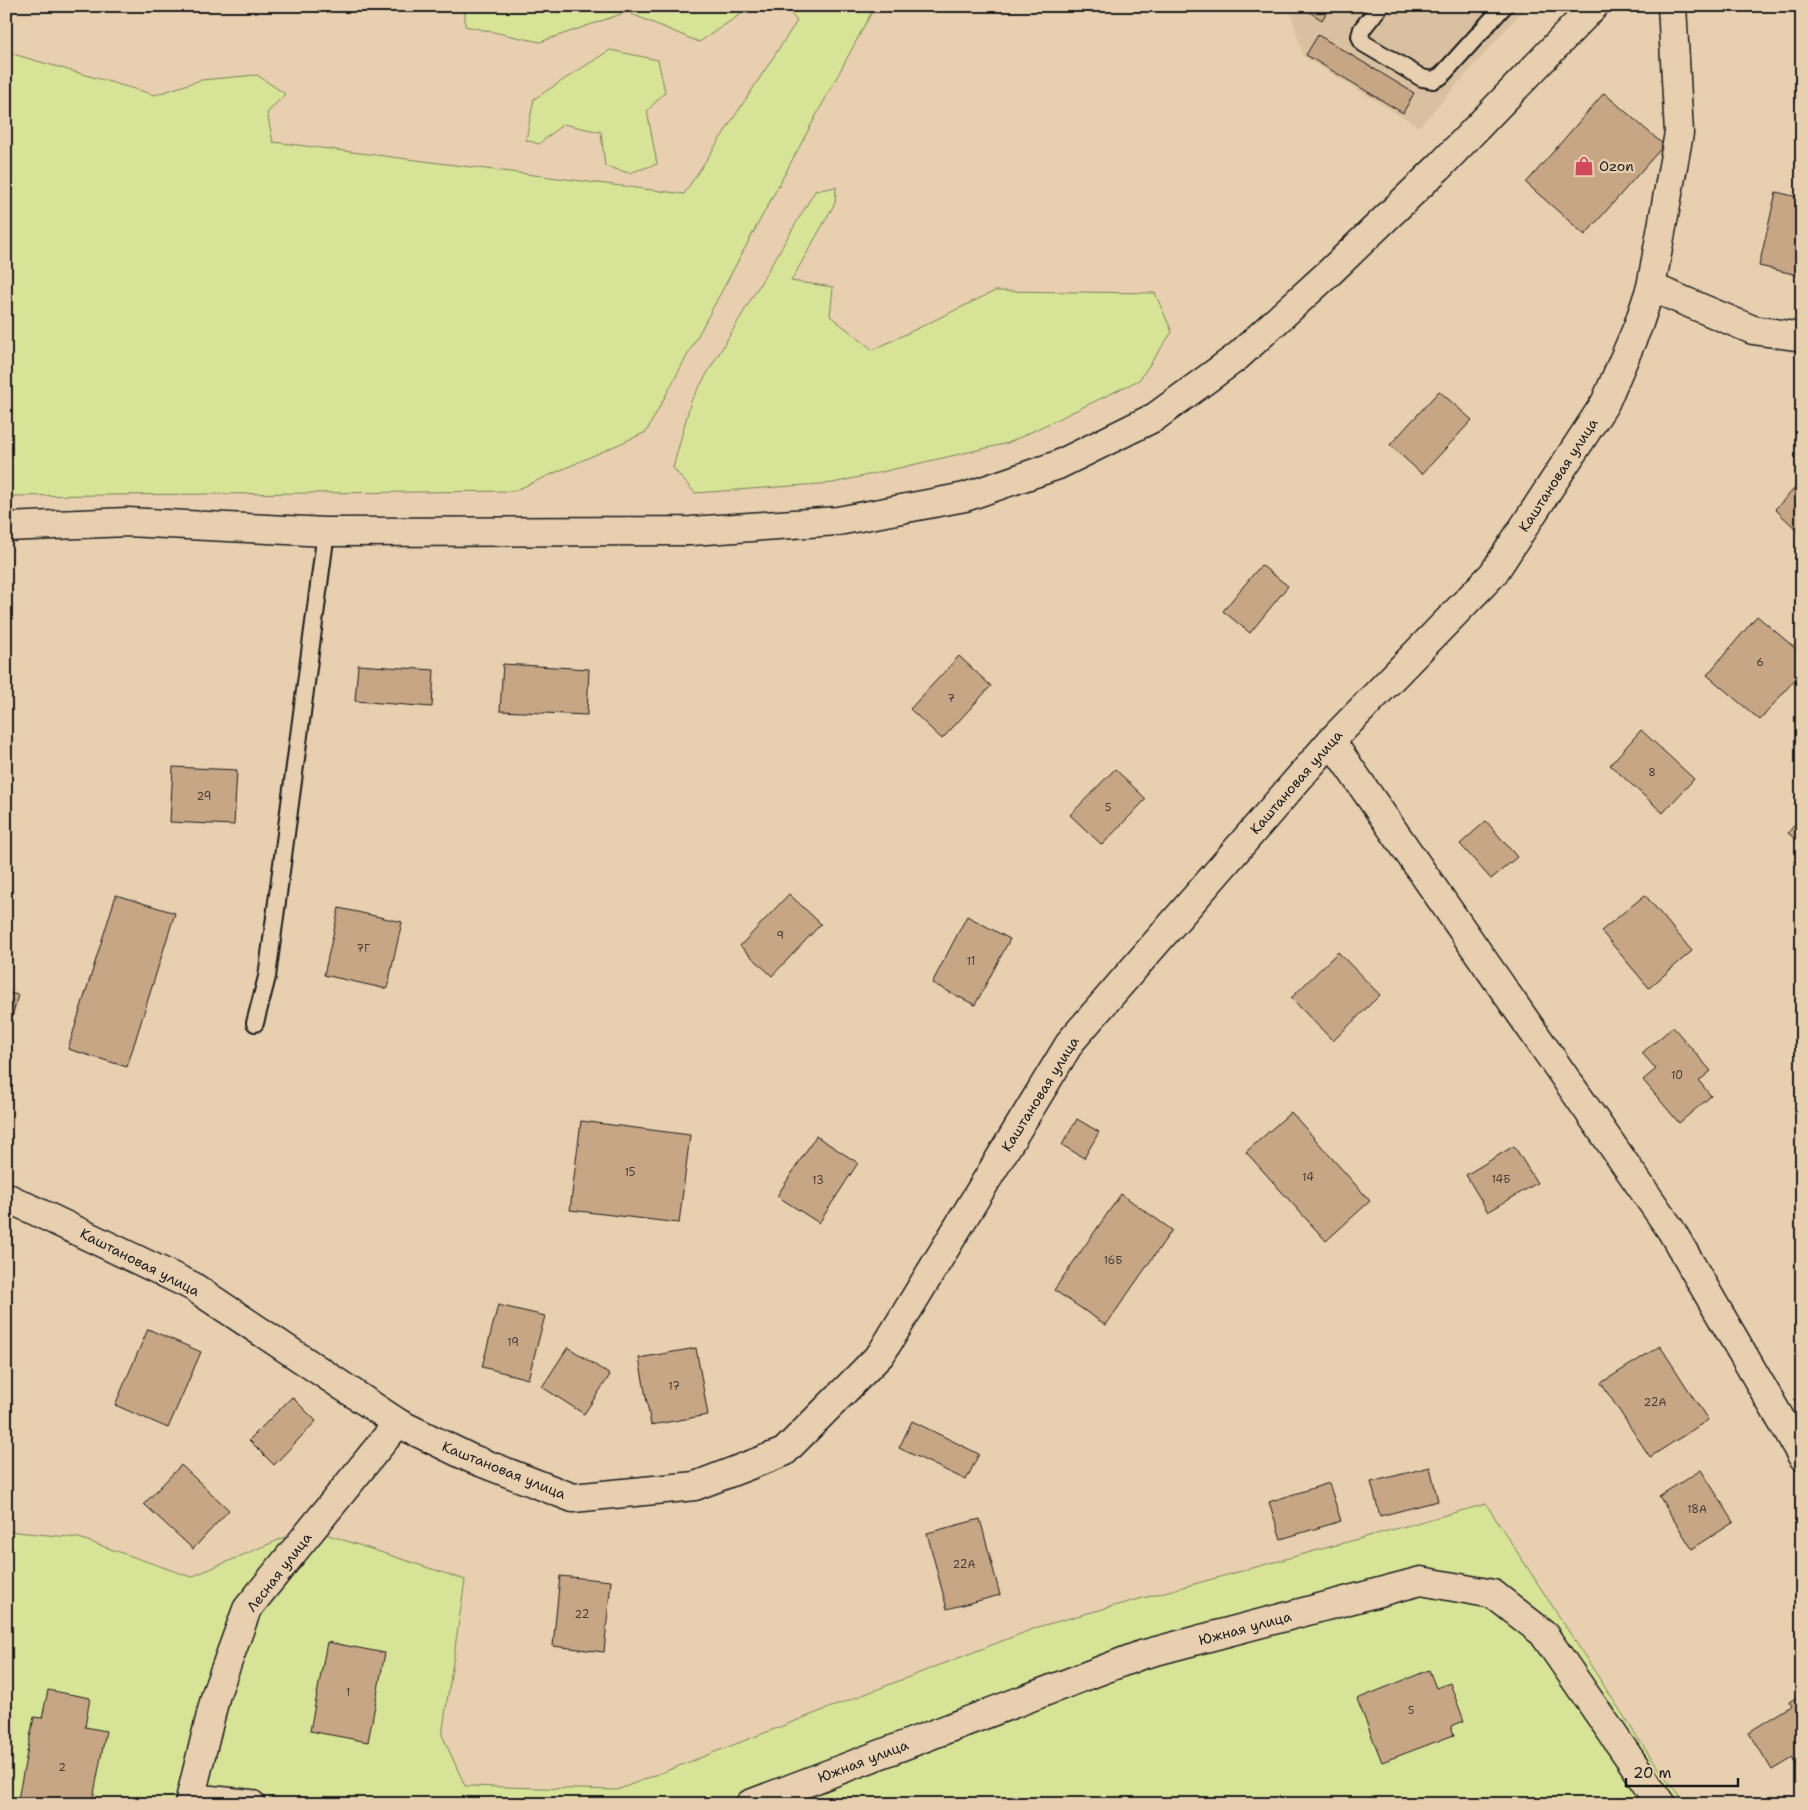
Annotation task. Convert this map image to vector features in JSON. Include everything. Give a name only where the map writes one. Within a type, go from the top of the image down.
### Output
[{"type":"street","points":[[6,527],[127,522],[326,532],[692,531],[838,521],[965,497],[1058,465],[1155,416],[1237,357],[1331,271],[1441,165],[1594,6]]},
{"type":"street","name":"Каштановая улица","points":[[6,1197],[192,1286],[398,1423],[470,1458],[573,1498],[696,1486],[784,1452],[881,1354],[1071,1041],[1331,741],[1493,574],[1605,403],[1638,326],[1651,287],[1679,133],[1672,6]]},
{"type":"street","points":[[1651,287],[1753,330],[1802,337]]},
{"type":"street","points":[[1331,741],[1671,1230],[1802,1456]]},
{"type":"street","name":"Лесная улица","points":[[190,1801],[216,1694],[247,1609],[398,1423]]},
{"type":"street","name":"Южная улица","points":[[750,1804],[1141,1655],[1421,1581],[1494,1594],[1542,1633],[1661,1804]]},
{"type":"street","points":[[190,1801],[252,1804]]},
{"type":"lane","points":[[1380,6],[1362,29],[1360,36],[1363,43],[1422,78],[1433,80],[1441,76],[1504,6]]},
{"type":"lane","points":[[255,1023],[267,977],[326,532]]},
{"type":"shaded area","points":[[1289,6],[1527,6],[1419,127],[1303,56]]},
{"type":"green space","points":[[465,6],[753,6],[699,42],[627,12],[540,42],[465,26]]},
{"type":"green space","points":[[784,6],[875,6],[646,432],[514,491],[6,496],[6,52],[155,95],[201,80],[257,75],[285,94],[267,113],[273,142],[684,194],[797,21]]},
{"type":"green space","points":[[610,50],[658,60],[665,92],[647,111],[657,164],[629,173],[605,166],[601,132],[563,124],[539,144],[526,140],[534,99]]},
{"type":"green space","points":[[836,187],[835,203],[791,281],[833,287],[830,316],[873,350],[995,291],[1155,293],[1172,332],[1139,380],[1008,443],[833,483],[695,493],[673,468],[691,401],[815,191]]},
{"type":"green space","points":[[1486,1504],[1645,1749],[1685,1804],[6,1804],[6,1531],[79,1538],[191,1577],[307,1528],[465,1580],[442,1735],[465,1786],[617,1790],[1041,1626]]},
{"type":"building","points":[[1300,6],[1330,6],[1322,20]]},
{"type":"building","points":[[1318,35],[1414,93],[1403,113],[1306,55]]},
{"type":"building","points":[[1604,93],[1664,145],[1585,235],[1526,183]]},
{"type":"building","points":[[1776,192],[1802,198],[1802,276],[1759,266]]},
{"type":"building","points":[[1439,391],[1472,420],[1422,474],[1390,445]]},
{"type":"building","points":[[1802,481],[1802,535],[1775,509]]},
{"type":"building","points":[[1261,565],[1288,586],[1250,633],[1223,611]]},
{"type":"building","points":[[1757,616],[1802,654],[1802,671],[1760,720],[1707,675]]},
{"type":"building","points":[[959,656],[991,686],[942,739],[910,709]]},
{"type":"building","points":[[503,664],[589,669],[587,715],[500,711]]},
{"type":"building","points":[[358,665],[434,670],[432,707],[355,701]]},
{"type":"building","points":[[1641,730],[1694,779],[1663,813],[1610,765]]},
{"type":"building","points":[[173,767],[237,770],[234,825],[170,822]]},
{"type":"building","points":[[1115,769],[1146,799],[1102,845],[1070,815]]},
{"type":"building","points":[[1802,815],[1802,844],[1788,833]]},
{"type":"building","points":[[1486,821],[1517,857],[1491,879],[1460,844]]},
{"type":"building","points":[[789,894],[821,924],[772,976],[740,946]]},
{"type":"building","points":[[116,895],[175,913],[127,1067],[68,1049]]},
{"type":"building","points":[[1645,895],[1692,951],[1649,988],[1601,931]]},
{"type":"building","points":[[339,908],[402,922],[387,989],[324,975]]},
{"type":"building","points":[[967,916],[1010,939],[975,1005],[932,983]]},
{"type":"building","points":[[1338,952],[1380,995],[1333,1041],[1291,998]]},
{"type":"building","points":[[6,992],[18,995],[6,1040]]},
{"type":"building","points":[[1673,1027],[1711,1071],[1699,1081],[1711,1096],[1679,1123],[1643,1080],[1656,1069],[1642,1053]]},
{"type":"building","points":[[1291,1112],[1370,1201],[1326,1241],[1246,1152]]},
{"type":"building","points":[[1077,1119],[1099,1132],[1084,1158],[1062,1145]]},
{"type":"building","points":[[581,1121],[690,1135],[679,1223],[570,1210]]},
{"type":"building","points":[[816,1136],[858,1163],[819,1223],[777,1196]]},
{"type":"building","points":[[1514,1146],[1537,1183],[1488,1212],[1466,1175]]},
{"type":"building","points":[[1121,1194],[1172,1230],[1106,1325],[1054,1290]]},
{"type":"building","points":[[498,1305],[545,1316],[528,1379],[482,1367]]},
{"type":"building","points":[[148,1329],[201,1352],[168,1428],[115,1405]]},
{"type":"building","points":[[1660,1346],[1708,1420],[1650,1457],[1601,1383]]},
{"type":"building","points":[[568,1347],[610,1375],[584,1414],[542,1387]]},
{"type":"building","points":[[696,1348],[708,1415],[651,1425],[639,1358]]},
{"type":"building","points":[[292,1397],[316,1421],[274,1465],[249,1440]]},
{"type":"building","points":[[912,1421],[979,1454],[966,1480],[899,1448]]},
{"type":"building","points":[[181,1465],[229,1510],[193,1549],[144,1504]]},
{"type":"building","points":[[1430,1467],[1438,1501],[1380,1516],[1371,1482]]},
{"type":"building","points":[[1701,1470],[1734,1522],[1692,1549],[1659,1496]]},
{"type":"building","points":[[1329,1483],[1341,1521],[1281,1539],[1269,1502]]},
{"type":"building","points":[[980,1519],[1000,1595],[947,1609],[927,1533]]},
{"type":"building","points":[[560,1576],[611,1581],[604,1652],[553,1646]]},
{"type":"building","points":[[327,1642],[385,1653],[368,1742],[310,1731]]},
{"type":"building","points":[[1429,1670],[1436,1688],[1450,1683],[1464,1721],[1451,1726],[1454,1735],[1382,1762],[1357,1699]]},
{"type":"building","points":[[48,1690],[90,1698],[85,1727],[106,1731],[92,1804],[17,1804],[34,1717],[42,1718]]},
{"type":"building","points":[[1802,1694],[1802,1765],[1798,1768],[1792,1758],[1772,1770],[1749,1732],[1791,1706],[1789,1702]]},
{"type":"place","name":"Ozon","points":[[1584,166]]}]
